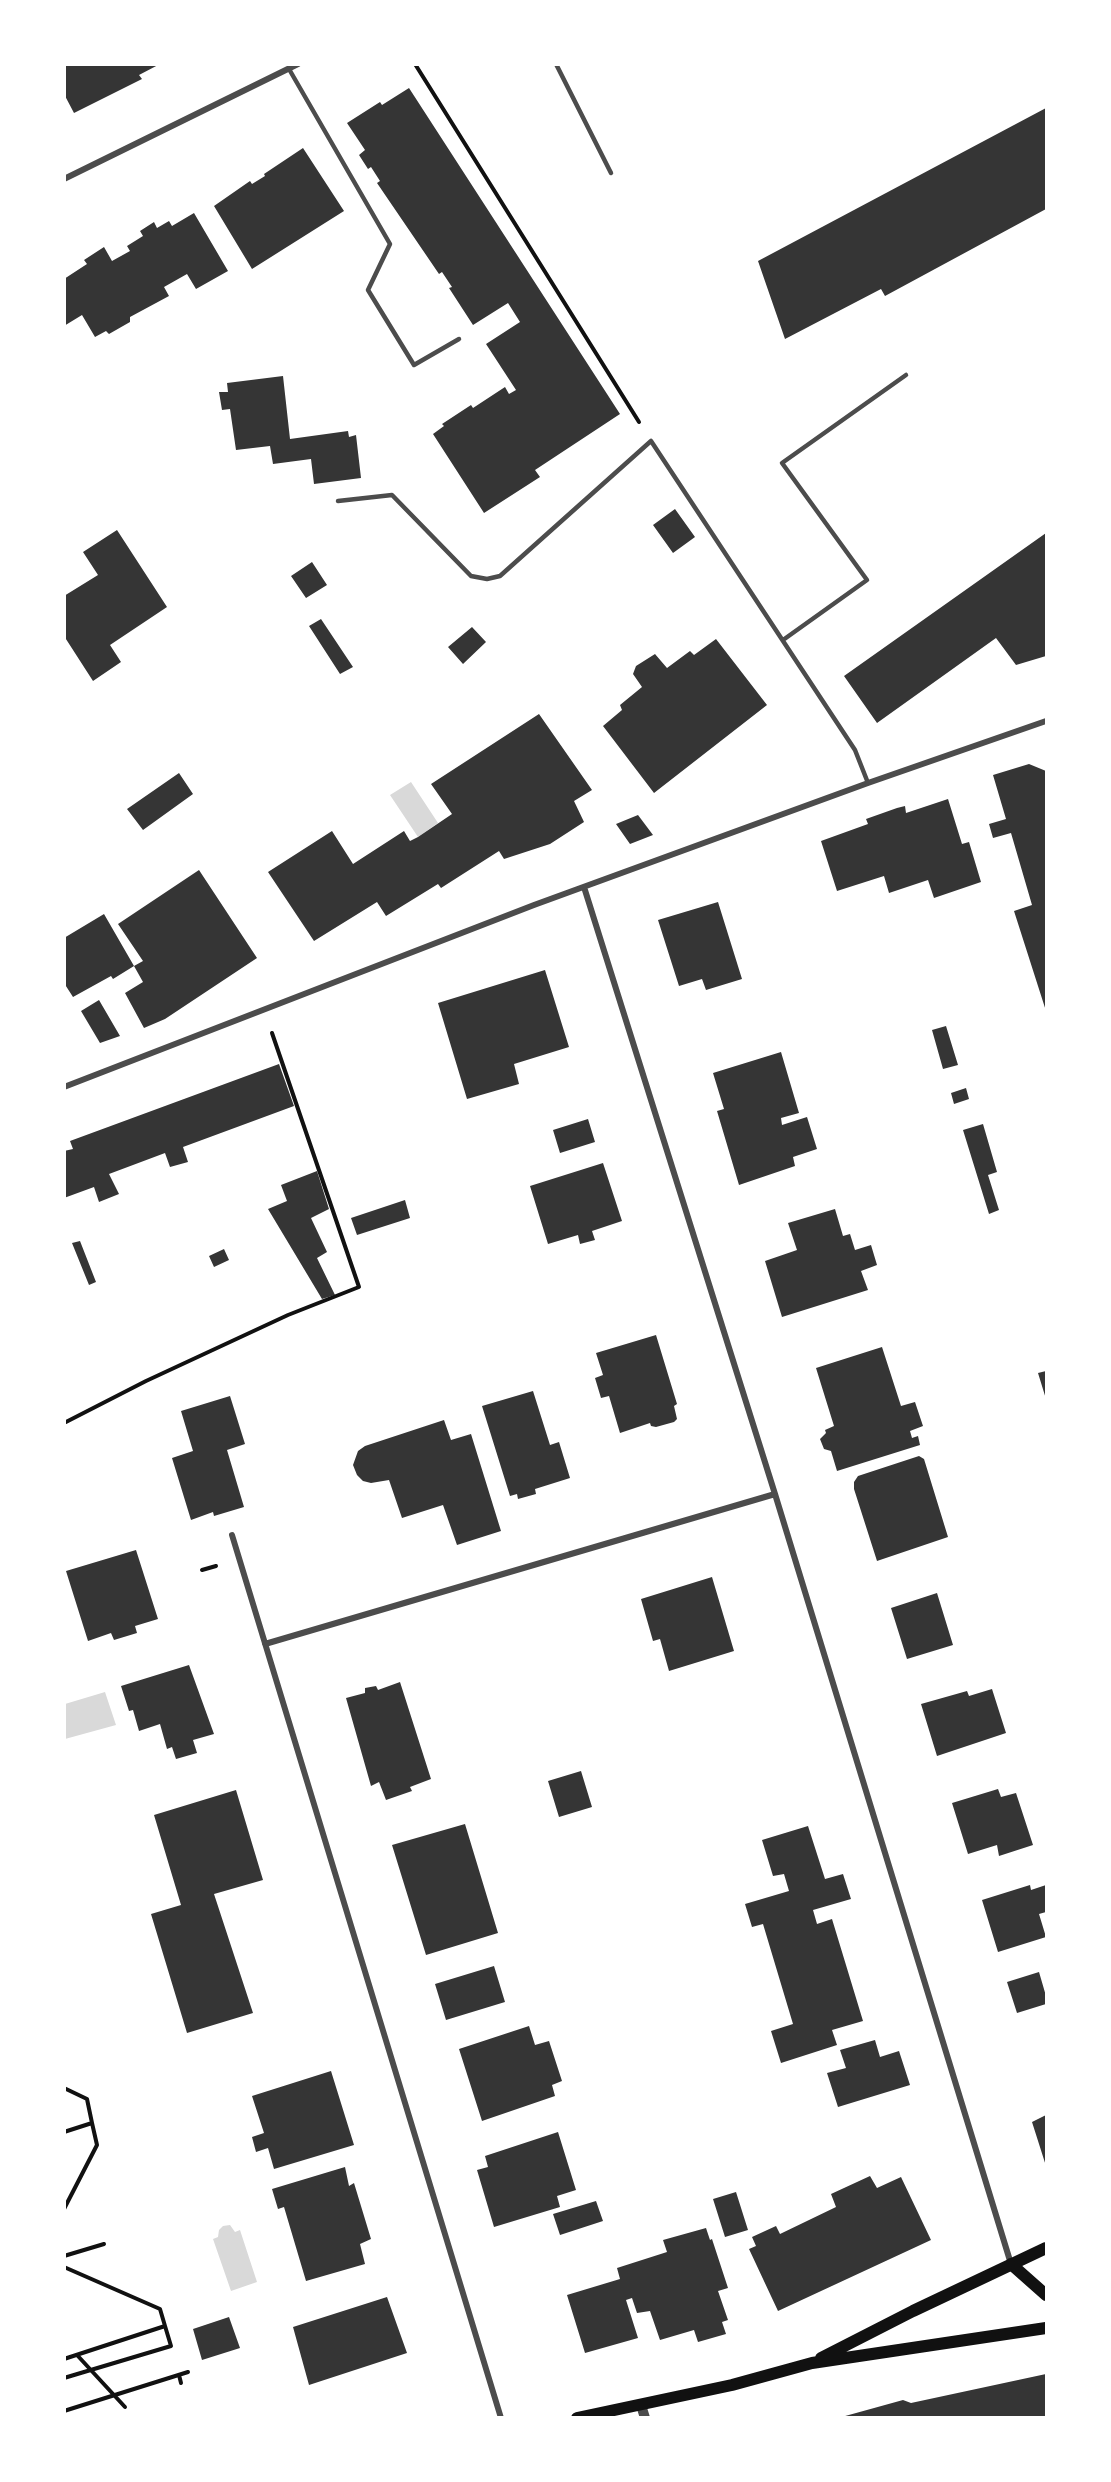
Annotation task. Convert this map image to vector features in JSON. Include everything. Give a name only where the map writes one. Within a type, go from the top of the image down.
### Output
[{"type":"main road","points":[[812,2363],[1047,2248]]},
{"type":"main road","points":[[1011,2264],[1047,2295]]},
{"type":"main road","points":[[577,2418],[732,2385],[812,2363],[1047,2328]]},
{"type":"street","points":[[64,179],[298,64]]},
{"type":"street","points":[[64,1087],[584,886],[868,783],[1047,722]]},
{"type":"street","points":[[584,886],[775,1494],[1011,2264]]},
{"type":"street","points":[[265,1644],[775,1494]]},
{"type":"street","points":[[232,1535],[501,2418]]},
{"type":"street","points":[[641,2405],[645,2418]]},
{"type":"lane","points":[[556,64],[611,173]]},
{"type":"lane","points":[[289,69],[390,244],[368,290],[414,365],[459,339]]},
{"type":"lane","points":[[783,640],[867,580],[782,463],[906,375]]},
{"type":"lane","points":[[338,501],[392,495],[471,576],[487,579],[501,576],[651,441],[855,750],[868,783]]},
{"type":"path","points":[[415,64],[651,441]]},
{"type":"path","points":[[64,1423],[186,1362],[288,1315],[359,1287],[264,1010]]},
{"type":"path","points":[[64,2088],[87,2099],[97,2145],[64,2210]]},
{"type":"path","points":[[64,2132],[92,2123]]},
{"type":"path","points":[[64,2256],[104,2244]]},
{"type":"path","points":[[64,2267],[160,2309],[171,2346],[64,2378]]},
{"type":"path","points":[[64,2359],[165,2326]]},
{"type":"path","points":[[77,2355],[125,2407]]},
{"type":"path","points":[[64,2411],[188,2372]]},
{"type":"path","points":[[179,2375],[182,2383]]},
{"type":"shaded area","points":[[411,782],[438,823],[418,837],[390,795]]},
{"type":"shaded area","points":[[105,1692],[116,1725],[65,1739],[65,1704]]},
{"type":"shaded area","points":[[230,2225],[235,2232],[240,2230],[257,2282],[231,2291],[213,2239],[218,2237],[219,2230],[223,2226]]},
{"type":"building","points":[[64,64],[160,64],[139,75],[142,79],[74,113],[64,94]]},
{"type":"building","points":[[409,88],[620,414],[535,470],[540,477],[484,513],[433,434],[444,426],[442,424],[471,405],[473,408],[505,387],[509,394],[516,390],[486,344],[520,322],[508,303],[473,325],[449,288],[452,287],[442,272],[439,274],[377,183],[380,181],[371,167],[368,169],[359,155],[365,150],[347,123],[380,102],[382,105]]},
{"type":"building","points":[[1046,108],[1046,209],[885,296],[881,289],[785,339],[758,261]]},
{"type":"building","points":[[303,148],[344,211],[252,269],[214,206],[250,181],[252,184],[265,176],[264,174]]},
{"type":"building","points":[[194,213],[228,271],[196,289],[187,274],[164,287],[169,296],[130,317],[130,322],[109,334],[106,331],[95,337],[82,315],[64,326],[64,279],[87,264],[84,260],[104,247],[112,261],[130,251],[127,246],[143,236],[140,231],[154,222],[157,228],[169,221],[172,226]]},
{"type":"building","points":[[283,376],[290,439],[348,431],[349,437],[356,435],[361,478],[314,484],[311,459],[273,464],[270,446],[236,450],[230,409],[222,410],[219,392],[228,392],[227,383]]},
{"type":"building","points":[[675,509],[695,537],[673,553],[653,525]]},
{"type":"building","points":[[117,530],[167,607],[110,645],[121,662],[93,681],[64,636],[64,596],[98,575],[83,552]]},
{"type":"building","points":[[1046,533],[1046,656],[1016,665],[996,638],[877,723],[844,676]]},
{"type":"building","points":[[312,562],[327,585],[306,598],[291,576]]},
{"type":"building","points":[[321,619],[353,667],[340,674],[309,626]]},
{"type":"building","points":[[472,627],[486,642],[463,664],[448,647]]},
{"type":"building","points":[[716,639],[767,705],[654,793],[603,726],[622,710],[620,705],[642,687],[633,674],[636,666],[655,654],[667,668],[690,651],[694,655]]},
{"type":"building","points":[[539,714],[592,790],[574,801],[584,822],[550,844],[504,859],[499,851],[441,888],[438,884],[386,916],[377,902],[314,941],[268,872],[332,831],[353,864],[404,831],[410,841],[418,837],[452,814],[431,784]]},
{"type":"building","points":[[1029,764],[1046,771],[1046,1011],[1014,911],[1032,905],[1011,833],[993,838],[989,824],[1006,819],[993,775]]},
{"type":"building","points":[[179,773],[193,794],[143,830],[127,809]]},
{"type":"building","points":[[948,799],[962,844],[969,842],[981,882],[934,898],[928,880],[889,893],[884,876],[837,891],[821,841],[868,824],[866,819],[897,808],[905,806],[906,813]]},
{"type":"building","points":[[638,815],[653,835],[630,844],[616,824]]},
{"type":"building","points":[[199,870],[257,958],[165,1019],[144,1028],[125,993],[143,982],[134,966],[143,961],[118,924]]},
{"type":"building","points":[[718,902],[742,979],[706,990],[702,979],[679,986],[658,920]]},
{"type":"building","points":[[104,914],[134,966],[113,979],[111,976],[73,997],[64,983],[64,938]]},
{"type":"building","points":[[545,970],[569,1047],[514,1064],[519,1084],[467,1099],[438,1003]]},
{"type":"building","points":[[99,1000],[120,1036],[100,1043],[81,1011]]},
{"type":"building","points":[[946,1026],[958,1065],[943,1069],[932,1030]]},
{"type":"building","points":[[781,1052],[799,1113],[781,1118],[782,1125],[807,1117],[817,1149],[793,1157],[795,1166],[739,1185],[717,1111],[724,1109],[713,1073]]},
{"type":"building","points":[[279,1064],[294,1106],[183,1147],[188,1162],[170,1167],[165,1153],[109,1174],[119,1194],[99,1202],[94,1187],[64,1198],[64,1151],[73,1149],[70,1141]]},
{"type":"building","points":[[966,1088],[969,1099],[954,1104],[951,1093]]},
{"type":"building","points":[[588,1119],[595,1142],[560,1153],[553,1130]]},
{"type":"building","points":[[983,1124],[997,1172],[988,1175],[999,1210],[989,1214],[963,1130]]},
{"type":"building","points":[[603,1163],[622,1221],[592,1231],[595,1240],[580,1244],[578,1235],[548,1244],[530,1186]]},
{"type":"building","points":[[317,1171],[329,1209],[311,1218],[327,1252],[317,1258],[335,1295],[322,1299],[268,1209],[287,1201],[281,1185]]},
{"type":"building","points":[[405,1200],[410,1218],[357,1235],[351,1218]]},
{"type":"building","points":[[835,1209],[843,1236],[850,1234],[855,1250],[871,1245],[877,1265],[861,1271],[868,1290],[782,1317],[765,1261],[797,1250],[788,1223]]},
{"type":"building","points":[[80,1241],[96,1282],[89,1285],[72,1243]]},
{"type":"building","points":[[224,1249],[229,1260],[214,1267],[209,1256]]},
{"type":"building","points":[[656,1335],[677,1404],[674,1406],[677,1419],[656,1427],[651,1426],[650,1423],[620,1433],[609,1396],[601,1398],[595,1378],[603,1375],[596,1353]]},
{"type":"building","points":[[882,1347],[901,1406],[915,1402],[923,1426],[910,1431],[912,1438],[918,1436],[920,1445],[837,1471],[831,1451],[824,1449],[820,1439],[826,1433],[825,1430],[834,1426],[816,1368]]},
{"type":"building","points":[[1046,1371],[1046,1399],[1038,1373]]},
{"type":"building","points":[[533,1391],[550,1445],[559,1442],[570,1478],[535,1489],[536,1494],[518,1499],[517,1494],[510,1496],[482,1406]]},
{"type":"building","points":[[230,1396],[245,1444],[227,1450],[244,1507],[214,1516],[213,1512],[191,1520],[172,1458],[193,1451],[181,1411]]},
{"type":"building","points":[[444,1420],[451,1440],[471,1434],[501,1531],[457,1545],[443,1505],[402,1518],[389,1480],[371,1483],[363,1481],[357,1475],[353,1465],[358,1451],[365,1446]]},
{"type":"building","points":[[919,1456],[924,1459],[948,1537],[877,1561],[854,1489],[854,1482],[858,1476]]},
{"type":"building","points":[[136,1550],[158,1619],[135,1626],[137,1633],[114,1640],[111,1633],[88,1641],[66,1571]]},
{"type":"building","points":[[712,1577],[734,1651],[669,1671],[660,1639],[653,1641],[641,1599]]},
{"type":"building","points":[[937,1593],[953,1645],[907,1659],[891,1608]]},
{"type":"building","points":[[189,1665],[214,1734],[193,1740],[197,1753],[176,1759],[172,1747],[167,1749],[160,1724],[139,1731],[133,1710],[129,1711],[121,1686]]},
{"type":"building","points":[[400,1682],[431,1779],[410,1787],[412,1791],[386,1800],[379,1782],[371,1786],[346,1698],[365,1693],[365,1688],[376,1686],[378,1690]]},
{"type":"building","points":[[992,1689],[1006,1733],[937,1756],[921,1704],[967,1691],[969,1696]]},
{"type":"building","points":[[581,1771],[592,1807],[559,1817],[548,1781]]},
{"type":"building","points":[[998,1789],[1001,1797],[1016,1793],[1033,1845],[999,1856],[997,1845],[968,1854],[952,1803]]},
{"type":"building","points":[[236,1790],[263,1880],[214,1894],[253,2013],[187,2033],[151,1914],[181,1905],[154,1815]]},
{"type":"building","points":[[465,1824],[498,1933],[426,1955],[392,1845]]},
{"type":"building","points":[[808,1826],[825,1879],[843,1874],[851,1899],[813,1910],[817,1924],[832,1919],[863,2021],[832,2030],[837,2045],[781,2063],[771,2031],[793,2024],[763,1924],[752,1927],[745,1904],[789,1891],[784,1874],[773,1876],[762,1840]]},
{"type":"building","points":[[1030,1885],[1031,1890],[1046,1885],[1046,1912],[1039,1914],[1046,1937],[998,1952],[982,1900]]},
{"type":"building","points":[[494,1966],[505,2002],[446,2020],[435,1984]]},
{"type":"building","points":[[1039,1972],[1046,2004],[1017,2013],[1007,1982]]},
{"type":"building","points":[[529,2026],[535,2045],[549,2041],[562,2081],[552,2085],[555,2096],[482,2121],[459,2049]]},
{"type":"building","points":[[875,2040],[880,2057],[899,2051],[910,2085],[838,2107],[827,2073],[846,2068],[840,2050]]},
{"type":"building","points":[[331,2071],[354,2145],[274,2169],[268,2148],[256,2152],[252,2137],[264,2133],[252,2096]]},
{"type":"building","points":[[1046,2115],[1046,2166],[1032,2122]]},
{"type":"building","points":[[558,2132],[576,2190],[557,2196],[560,2207],[494,2227],[477,2170],[488,2167],[485,2156]]},
{"type":"building","points":[[345,2167],[349,2186],[354,2183],[371,2239],[360,2244],[365,2264],[306,2281],[284,2207],[278,2209],[272,2189]]},
{"type":"building","points":[[870,2176],[877,2188],[901,2177],[931,2240],[778,2311],[749,2249],[756,2246],[752,2237],[776,2226],[780,2234],[836,2207],[831,2194]]},
{"type":"building","points":[[736,2192],[748,2230],[725,2237],[713,2199]]},
{"type":"building","points":[[596,2201],[603,2221],[560,2235],[553,2214]]},
{"type":"building","points":[[706,2228],[710,2240],[712,2239],[728,2288],[718,2291],[728,2320],[722,2322],[726,2334],[698,2342],[694,2330],[660,2340],[650,2311],[637,2313],[632,2298],[626,2300],[638,2338],[585,2353],[567,2295],[620,2279],[617,2268],[667,2252],[663,2240]]},
{"type":"building","points":[[387,2297],[407,2353],[309,2385],[293,2327]]},
{"type":"building","points":[[229,2317],[240,2348],[202,2360],[193,2329]]},
{"type":"building","points":[[1046,2374],[1046,2418],[838,2418],[903,2400],[911,2403]]}]
